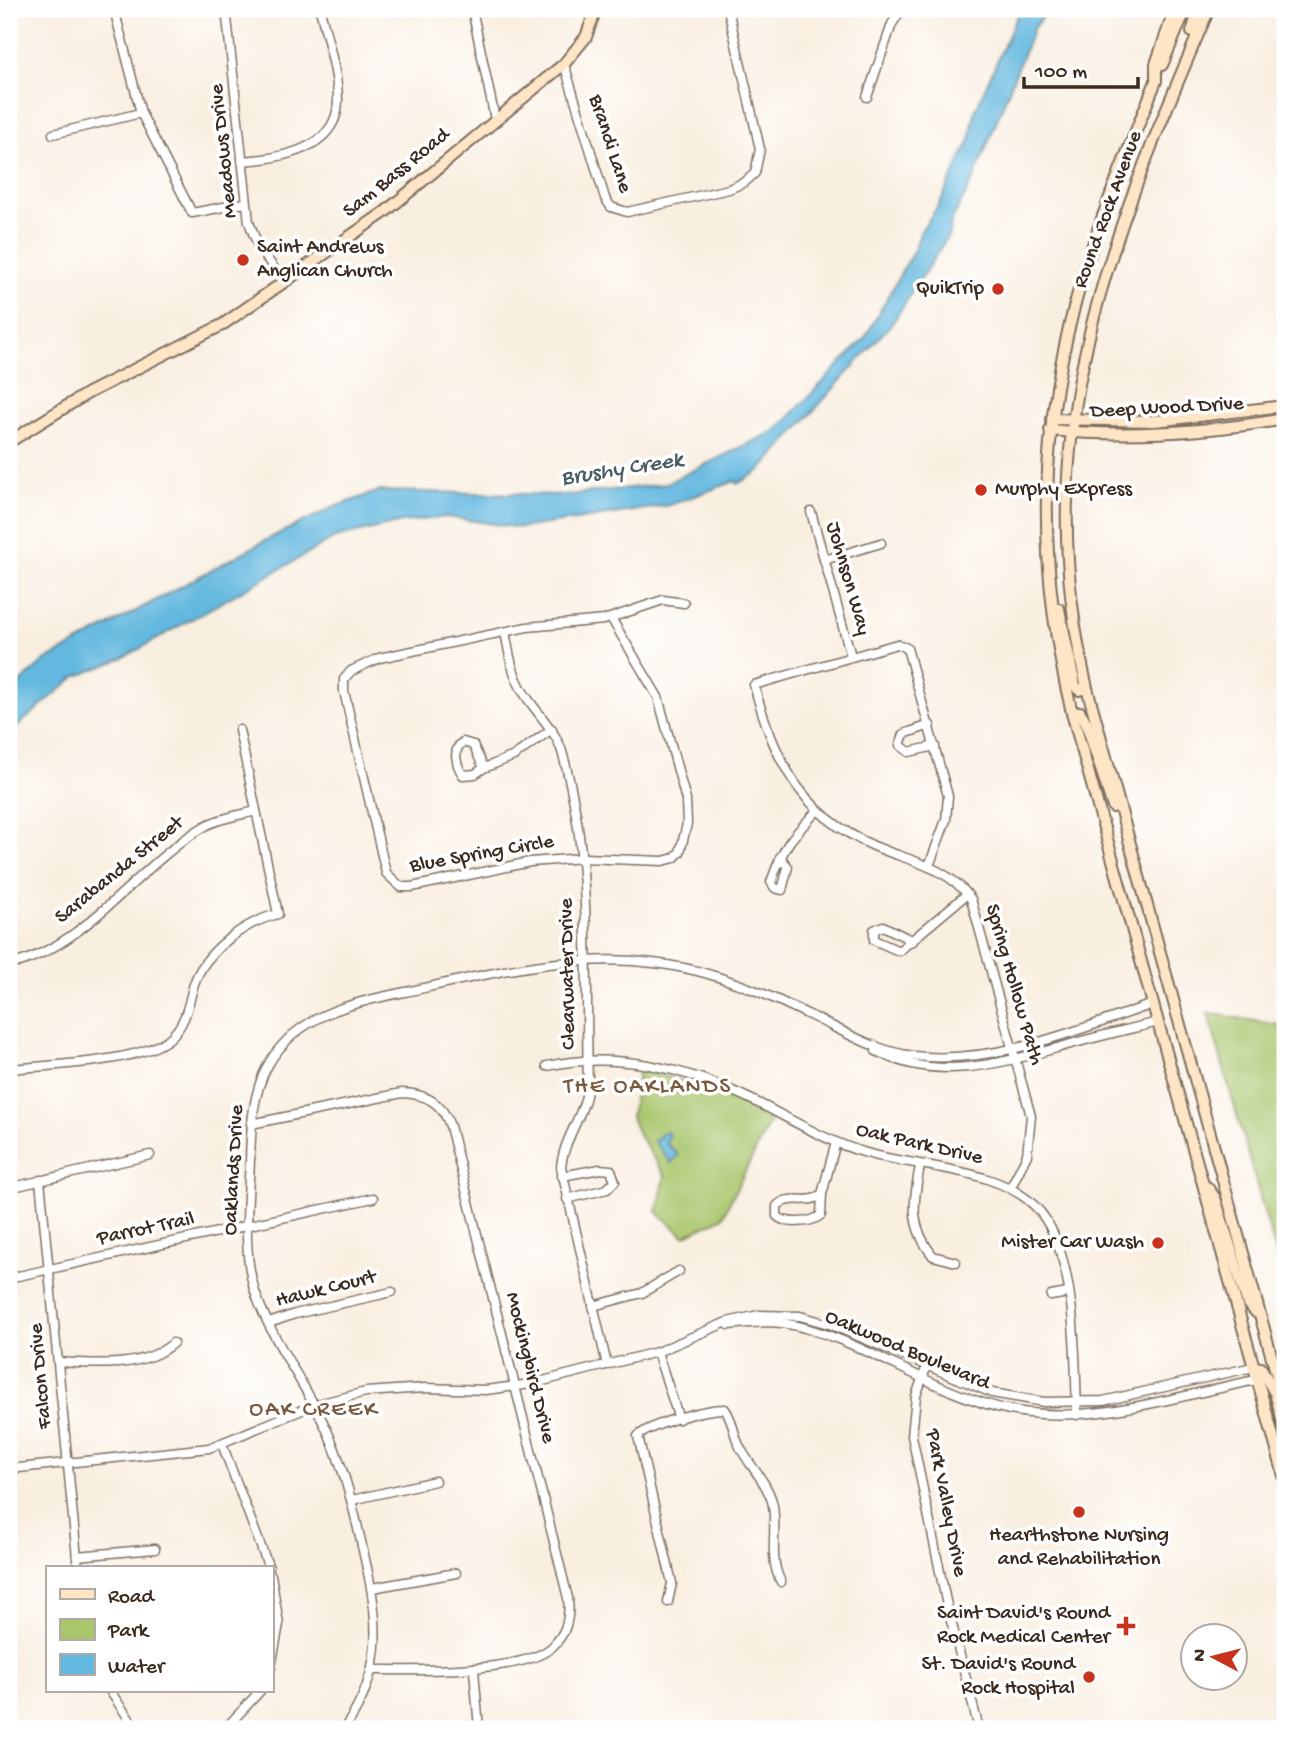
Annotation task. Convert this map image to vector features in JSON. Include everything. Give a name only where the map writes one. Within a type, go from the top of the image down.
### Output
[{"type":"main road","name":"Sam Bass Road","points":[[9,442],[88,393],[222,325],[385,212],[564,65],[586,37],[596,9]]},
{"type":"main road","name":"Round Rock Avenue","points":[[1049,588],[1044,499],[1059,372],[1084,271],[1156,81],[1156,64],[1175,9]]},
{"type":"main road","points":[[1156,81],[1186,9]]},
{"type":"main road","points":[[1177,78],[1199,9]]},
{"type":"main road","name":"Round Rock Avenue","points":[[1087,688],[1070,588],[1067,516],[1072,420],[1084,353],[1104,275],[1177,78],[1209,9]]},
{"type":"main road","name":"Deep Wood Drive","points":[[1051,424],[1072,420],[1184,419],[1285,406]]},
{"type":"main road","name":"Deep Wood Drive","points":[[1051,424],[1071,432],[1126,434],[1210,431],[1285,419]]},
{"type":"main road","points":[[1049,588],[1057,600],[1075,686],[1079,690],[1087,688],[1285,1405]]},
{"type":"main road","points":[[1049,588],[1058,653],[1072,713],[1285,1479]]},
{"type":"main road","points":[[1072,713],[1080,712],[1086,722],[1117,821],[1126,830]]},
{"type":"main road","points":[[1153,1004],[1172,999]]},
{"type":"main road","points":[[1158,1022],[1176,1016]]},
{"type":"main road","points":[[1200,1175],[1215,1198],[1248,1304],[1258,1314]]},
{"type":"main road","points":[[1253,1367],[1261,1368],[1270,1381],[1285,1429]]},
{"type":"street","points":[[114,9],[141,113],[192,213],[245,203]]},
{"type":"street","name":"Meadows Drive","points":[[226,9],[245,203],[258,246],[283,281]]},
{"type":"street","points":[[242,161],[287,156],[322,135],[334,121],[338,98],[320,9]]},
{"type":"street","points":[[472,9],[495,119]]},
{"type":"street","name":"Brandi Lane","points":[[564,65],[605,198],[611,207],[626,212],[739,186],[755,173],[760,149],[728,9]]},
{"type":"street","points":[[867,96],[888,35],[902,9]]},
{"type":"street","points":[[53,134],[141,113]]},
{"type":"street","name":"Johnson Way","points":[[811,512],[851,656]]},
{"type":"street","points":[[824,560],[881,543]]},
{"type":"street","points":[[611,618],[663,600],[684,603]]},
{"type":"street","name":"Blue Spring Circle","points":[[611,618],[658,697],[686,800],[687,824],[682,848],[668,860],[583,858],[505,865],[412,887],[401,887],[386,873],[344,679],[351,671],[379,659],[554,623],[611,618]]},
{"type":"street","name":"Clearwater Drive","points":[[505,632],[514,676],[552,729],[562,750],[572,789],[583,858],[587,902],[585,960],[588,1093],[564,1147],[562,1176],[607,1365]]},
{"type":"street","points":[[851,656],[897,644],[907,648],[947,791],[948,808],[929,866]]},
{"type":"street","name":"Spring Hollow Path","points":[[851,656],[754,685],[777,757],[817,811],[854,837],[929,866],[951,878],[967,894],[975,910],[1031,1116],[1032,1132],[1027,1155],[1011,1187]]},
{"type":"street","points":[[930,725],[904,734],[900,745],[909,752],[935,746]]},
{"type":"street","points":[[484,768],[514,755],[552,729]]},
{"type":"street","points":[[9,1069],[143,1054],[170,1038],[187,1016],[202,965],[222,946],[262,918],[278,914],[239,730]]},
{"type":"street","name":"Sarabanda Street","points":[[9,965],[51,948],[103,909],[162,856],[207,825],[256,811]]},
{"type":"street","points":[[780,857],[785,844],[817,811]]},
{"type":"street","points":[[913,941],[883,926],[873,930],[874,940],[899,951],[913,941],[967,894]]},
{"type":"street","name":"Oaklands Drive","points":[[344,1729],[358,1708],[372,1670],[377,1628],[372,1588],[352,1500],[335,1451],[314,1405],[269,1323],[253,1285],[247,1225],[251,1124],[261,1081],[273,1057],[301,1028],[327,1013],[354,1003],[528,964],[585,960],[655,963],[705,973],[771,997],[886,1051],[910,1056],[955,1058],[1012,1048],[1153,1004]]},
{"type":"street","name":"Oaklands Drive","points":[[837,1029],[884,1056],[935,1069],[965,1069],[1016,1059],[1158,1022]]},
{"type":"street","name":"Oak Park Drive","points":[[547,1066],[588,1062],[641,1064],[706,1080],[836,1142],[920,1166],[1011,1187],[1031,1202],[1047,1221],[1057,1244],[1073,1322],[1077,1415]]},
{"type":"street","name":"Mockingbird Drive","points":[[251,1124],[402,1093],[423,1096],[438,1105],[450,1126],[568,1598],[569,1617],[558,1640],[539,1655],[474,1670],[372,1670]]},
{"type":"street","points":[[822,1194],[815,1199],[784,1200],[777,1206],[777,1216],[785,1221],[814,1220],[821,1215],[822,1194],[836,1142]]},
{"type":"street","points":[[9,1188],[150,1155]]},
{"type":"street","points":[[920,1166],[912,1210],[918,1234],[933,1256],[956,1262]]},
{"type":"street","points":[[562,1176],[600,1169],[611,1170],[615,1181],[607,1189],[568,1199]]},
{"type":"street","name":"Falcon Drive","points":[[40,1180],[78,1566]]},
{"type":"street","name":"Parrot Trail","points":[[9,1278],[373,1198]]},
{"type":"street","points":[[593,1306],[642,1293],[679,1271]]},
{"type":"street","name":"Hawk Court","points":[[269,1323],[295,1314],[392,1292]]},
{"type":"street","points":[[1051,1296],[1068,1293]]},
{"type":"street","name":"Oakwood Boulevard","points":[[9,1469],[195,1451],[222,1444],[314,1405],[393,1389],[486,1390],[515,1386],[657,1352],[746,1316],[800,1316],[832,1325],[992,1393],[1044,1402],[1077,1403],[1124,1397],[1253,1367]]},
{"type":"street","name":"Oakwood Boulevard","points":[[709,1329],[762,1322],[795,1326],[827,1336],[973,1400],[1003,1408],[1077,1415],[1105,1412],[1256,1380]]},
{"type":"street","points":[[58,1362],[143,1360],[158,1355],[173,1343]]},
{"type":"street","points":[[657,1352],[679,1419]]},
{"type":"street","name":"Park Valley Drive","points":[[927,1365],[916,1396],[912,1436],[943,1588],[979,1729]]},
{"type":"street","points":[[667,1602],[673,1583],[638,1436],[679,1419],[717,1409],[725,1409],[730,1416],[739,1446],[765,1485],[772,1502],[773,1563],[782,1582]]},
{"type":"street","points":[[222,1444],[268,1566]]},
{"type":"street","points":[[352,1500],[435,1481]]},
{"type":"street","points":[[77,1556],[155,1549]]},
{"type":"street","points":[[372,1588],[456,1573]]},
{"type":"street","points":[[273,1588],[279,1624],[273,1656]]},
{"type":"street","points":[[474,1670],[480,1729]]},
{"type":"street","points":[[111,1692],[136,1729]]},
{"type":"street","points":[[225,1729],[259,1692]]},
{"type":"green space","points":[[1208,1013],[1285,1026],[1285,1285]]},
{"type":"green space","points":[[639,1069],[718,1091],[772,1117],[722,1218],[684,1236],[657,1212],[665,1176],[637,1132],[631,1117]]},
{"type":"water","points":[[1020,9],[1049,9],[1034,27],[974,178],[951,222],[950,233],[893,322],[761,470],[737,484],[735,481],[670,505],[520,528],[447,517],[402,522],[335,538],[121,659],[75,677],[9,733],[9,692],[46,660],[268,539],[334,507],[379,491],[568,495],[665,484],[777,430],[865,338],[915,248],[921,231],[940,203],[970,140],[975,111]]},
{"type":"water","points":[[666,1131],[669,1135],[666,1143],[678,1155],[671,1163],[654,1141]]},
{"type":"place","name":"Saint Andrews Anglican Church","points":[[243,260]]},
{"type":"place","name":"QuikTrip","points":[[998,289]]},
{"type":"place","name":"Murphy Express","points":[[981,490]]},
{"type":"place","name":"Mister Car Wash","points":[[1158,1243]]},
{"type":"place","name":"Hearthstone Nursing and Rehabilitation","points":[[1079,1512]]},
{"type":"place","name":"Saint David's Round Rock Medical Center","points":[[1126,1626]]},
{"type":"place","name":"St. David's Round Rock Hospital","points":[[1089,1677]]},
{"type":"district","name":"THE OAKLANDS","points":[[648,1087]]},
{"type":"district","name":"OAK CREEK","points":[[314,1410]]},
{"type":"water label","name":"Brushy Creek","points":[[622,470]]}]
